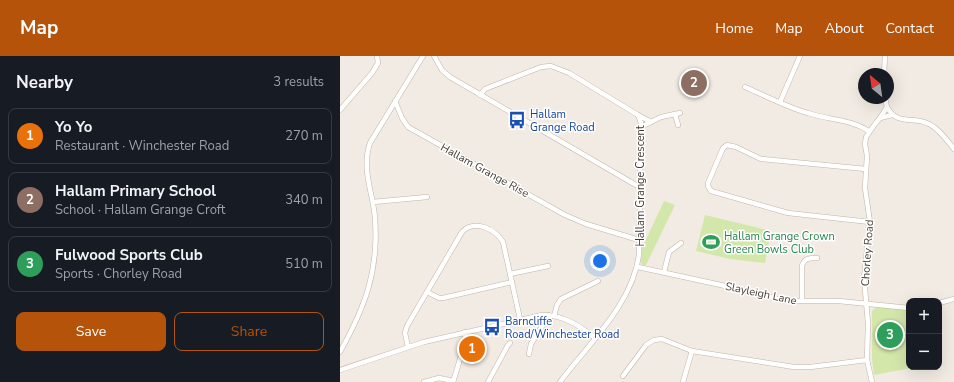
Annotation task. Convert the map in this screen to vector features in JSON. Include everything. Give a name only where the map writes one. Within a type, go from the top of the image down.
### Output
[{"type":"street","points":[[340,110],[372,73],[378,63],[377,56]]},
{"type":"street","points":[[340,352],[359,316],[370,284],[376,244],[375,217],[367,175],[368,150],[370,143],[423,56]]},
{"type":"street","points":[[434,56],[446,74],[641,188]]},
{"type":"street","points":[[780,102],[800,56]]},
{"type":"street","points":[[884,68],[885,56]]},
{"type":"street","name":"Hallam Grange Crescent","points":[[480,95],[485,89],[499,83],[541,67],[551,66],[568,73],[638,115],[641,127],[640,240],[638,267],[631,284],[617,308],[560,382]]},
{"type":"street","points":[[745,87],[807,113],[857,124],[869,131],[887,107]]},
{"type":"street","name":"Hallam Grange Rise","points":[[395,101],[405,124],[415,131],[565,215],[586,224],[640,240]]},
{"type":"street","points":[[886,104],[892,115]]},
{"type":"street","points":[[641,127],[651,122],[677,114],[678,125]]},
{"type":"street","points":[[638,115],[651,122]]},
{"type":"street","points":[[880,118],[892,115],[902,119],[922,121],[935,128],[954,148]]},
{"type":"street","name":"Chorley Road","points":[[869,131],[865,144],[867,156],[864,188],[870,222],[864,278],[868,323],[867,360],[872,382]]},
{"type":"street","points":[[866,169],[761,159],[730,145],[723,148],[708,186],[711,191],[788,213],[870,222]]},
{"type":"street","points":[[373,202],[427,197]]},
{"type":"street","points":[[408,347],[406,330],[462,232],[466,228],[473,225],[490,230],[501,239],[520,319]]},
{"type":"street","points":[[664,272],[669,252],[681,243]]},
{"type":"street","points":[[802,301],[803,262],[808,259],[817,258]]},
{"type":"street","points":[[510,274],[548,266]]},
{"type":"street","name":"Slayleigh Lane","points":[[638,267],[786,300],[839,301],[906,308]]},
{"type":"street","points":[[529,354],[531,344],[561,299],[591,282],[598,281]]},
{"type":"street","points":[[427,292],[439,298],[443,298],[512,282]]},
{"type":"street","points":[[942,302],[954,299]]},
{"type":"street","points":[[341,369],[408,347],[465,332],[520,319],[551,315],[575,323],[595,338]]},
{"type":"street","points":[[424,382],[439,378],[453,382],[465,342],[465,332]]},
{"type":"street","points":[[623,376],[649,342],[662,339],[692,351],[802,368],[867,360]]},
{"type":"street","points":[[488,382],[510,343]]},
{"type":"street","points":[[683,382],[692,351]]},
{"type":"green space","points":[[664,201],[675,205],[646,265],[643,265],[641,263],[642,248]]},
{"type":"green space","points":[[705,215],[771,231],[765,263],[730,259],[696,251]]},
{"type":"green space","points":[[877,307],[906,310],[906,369],[874,375],[872,359],[872,311]]},
{"type":"place","name":"Hallam Primary School","points":[[694,83]]},
{"type":"place","name":"Hallam Grange Road","points":[[517,120]]},
{"type":"place","name":"Hallam Grange Crown Green Bowls Club","points":[[711,242]]},
{"type":"place","name":"Barncliffe Road/Winchester Road","points":[[492,327]]},
{"type":"place","name":"Fulwood Sports Club","points":[[890,335]]},
{"type":"place","name":"Yo Yo","points":[[472,349]]}]
